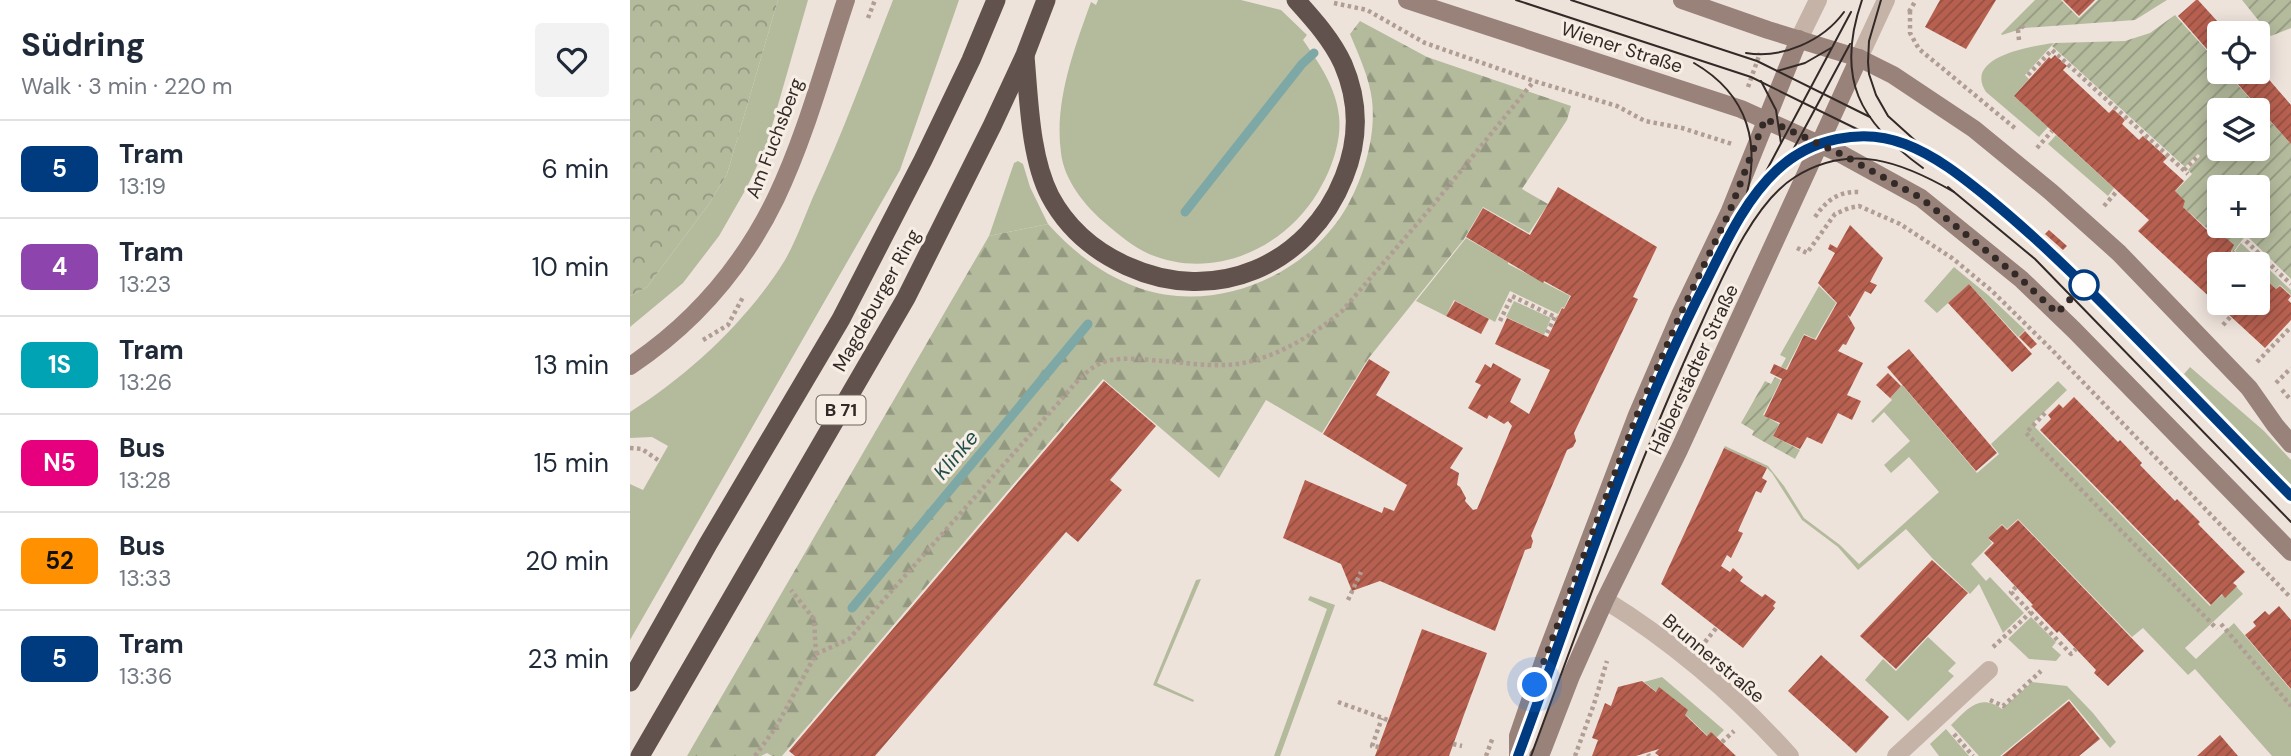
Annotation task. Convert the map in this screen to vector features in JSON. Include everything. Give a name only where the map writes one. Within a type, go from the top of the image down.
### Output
[{"type":"highway","name":"Magdeburger Ring","points":[[630,682],[853,297],[965,72],[996,0]]},
{"type":"highway","name":"Magdeburger Ring","points":[[640,756],[906,298],[1024,55],[1046,0]]},
{"type":"highway","points":[[1024,55],[1036,155],[1047,188],[1063,216],[1095,248],[1118,262],[1158,278],[1186,283],[1222,279],[1252,271],[1297,245],[1319,221],[1341,185],[1350,161],[1354,141],[1354,104],[1344,66],[1332,44],[1296,0]]},
{"type":"main road","name":"Am Fuchsberg","points":[[630,366],[676,331],[713,294],[743,254],[766,216],[782,185],[846,0]]},
{"type":"main road","name":"Wiener Straße","points":[[1407,0],[1741,109],[1849,158],[1921,198],[2021,279],[2291,552]]},
{"type":"main road","points":[[1682,0],[1859,58],[1893,75],[1974,129],[2082,219],[2161,295],[2249,388],[2274,425],[2291,444]]},
{"type":"main road","name":"Halberstädter Straße","points":[[1518,756],[1518,736],[1544,660],[1637,415],[1680,315],[1729,213],[1799,39]]},
{"type":"main road","name":"Halberstädter Straße","points":[[1538,756],[1605,600],[1679,450],[1859,58]]},
{"type":"street","name":"Halberstädter Straße","points":[[1799,39],[1818,0]]},
{"type":"street","name":"Halberstädter Straße","points":[[1859,58],[1886,0]]},
{"type":"street","name":"Brunnerstraße","points":[[1605,600],[1720,685],[1790,756]]},
{"type":"street","points":[[1896,756],[1989,670]]},
{"type":"path","points":[[1916,0],[1910,10],[1910,33],[1919,49],[1991,107]]},
{"type":"path","points":[[1331,3],[1367,10],[1425,43],[1534,81],[1617,106],[1645,121],[1721,139]]},
{"type":"path","points":[[2020,40],[2018,30],[2026,24]]},
{"type":"path","points":[[1728,148],[1768,30]]},
{"type":"path","points":[[2028,75],[2052,50],[2186,172],[2198,156]]},
{"type":"path","points":[[816,654],[849,639],[1053,409],[1100,363],[1123,359],[1207,365],[1243,363],[1270,355],[1325,325],[1342,311],[1429,210],[1534,81]]},
{"type":"path","points":[[2037,148],[2052,131]]},
{"type":"path","points":[[2104,206],[2118,191]]},
{"type":"path","points":[[1812,221],[1823,205],[1839,194],[1868,192]]},
{"type":"path","points":[[1797,248],[1807,253],[1835,214],[1859,206],[1900,224],[1952,258],[1992,291],[2053,351],[2291,598]]},
{"type":"path","points":[[2246,241],[2291,284]]},
{"type":"path","points":[[1500,321],[1512,296],[1556,317],[1547,333]]},
{"type":"path","points":[[2223,324],[2231,316]]},
{"type":"path","points":[[2257,362],[2291,327]]},
{"type":"path","points":[[2276,383],[2291,368]]},
{"type":"path","points":[[2045,413],[2026,433],[2217,629]]},
{"type":"path","points":[[630,447],[642,449],[658,460]]},
{"type":"path","points":[[1348,600],[1361,572]]},
{"type":"path","points":[[2016,587],[2011,592],[2071,654],[2076,649]]},
{"type":"path","points":[[755,755],[776,727],[816,654],[814,619],[791,590]]},
{"type":"path","points":[[2221,624],[2291,706]]},
{"type":"path","points":[[1702,646],[1717,627]]},
{"type":"path","points":[[1338,702],[1388,720]]},
{"type":"path","points":[[1379,747],[1372,746],[1382,718]]},
{"type":"path","points":[[1947,725],[1973,756]]},
{"type":"path","points":[[1722,742],[1734,730]]},
{"type":"path","points":[[1453,744],[1462,746]]},
{"type":"green space","points":[[630,0],[778,0],[727,174],[709,204],[647,287],[630,296]]},
{"type":"green space","points":[[778,0],[808,0],[766,147],[719,236],[683,283],[630,327],[630,296],[647,287],[709,204],[727,174]]},
{"type":"green space","points":[[893,0],[959,0],[900,170],[630,640],[630,484],[643,490],[668,446],[652,437],[630,438],[630,412],[674,381],[716,345],[753,304],[785,260],[835,148]]},
{"type":"green space","points":[[1098,0],[1241,0],[1281,10],[1307,35],[1303,40],[1331,85],[1339,116],[1339,135],[1335,155],[1323,184],[1304,212],[1286,230],[1245,255],[1198,264],[1149,254],[1131,244],[1090,209],[1066,173],[1061,153],[1060,114],[1078,38],[1091,2],[1096,5]]},
{"type":"green space","points":[[2035,0],[2061,0],[2079,18],[2098,0],[2167,0],[2135,20],[2024,28],[2002,35]]},
{"type":"green space","points":[[2242,0],[2291,0],[2291,28],[2271,36],[2270,21],[2259,21]]},
{"type":"green space","points":[[2175,15],[2207,51],[2207,84],[2237,84],[2249,98],[2207,98],[2207,161],[2270,161],[2270,121],[2291,144],[2291,279],[2270,258],[2270,252],[2263,252],[2249,238],[2270,238],[2270,175],[2207,175],[2207,229],[2171,196],[2192,174],[2188,170],[2200,156],[2198,154],[2185,167],[2052,46],[2055,43],[2125,41],[2150,33]]},
{"type":"green space","points":[[1360,21],[1427,57],[1571,106],[1567,120],[1522,189],[1548,204],[1529,233],[1483,207],[1464,239],[1368,359],[1322,433],[1266,400],[1219,478],[1103,379],[782,756],[767,753],[761,756],[687,756],[989,236],[1048,224],[1078,253],[1101,269],[1139,288],[1169,295],[1199,296],[1229,292],[1259,283],[1286,269],[1311,250],[1332,228],[1349,203],[1364,166],[1371,140],[1373,113],[1371,91],[1350,34]]},
{"type":"green space","points":[[2054,43],[2025,75],[2029,79],[2014,96],[2048,127],[2039,137],[1986,92],[1981,80],[1984,70],[1991,62],[2016,51]]},
{"type":"green space","points":[[2056,135],[2114,188],[2108,196],[2048,144]]},
{"type":"green space","points":[[1018,161],[1023,164],[1030,187],[1048,224],[989,236],[1014,163]]},
{"type":"green space","points":[[1466,238],[1508,264],[1570,296],[1564,308],[1562,307],[1558,314],[1510,291],[1495,322],[1454,300],[1446,316],[1416,301]]},
{"type":"green space","points":[[2218,238],[2244,238],[2233,252]]},
{"type":"green space","points":[[2241,243],[2251,252],[2236,252]]},
{"type":"green space","points":[[1954,267],[2025,330],[2018,337],[1969,284],[1937,313],[1924,301]]},
{"type":"green space","points":[[2270,270],[2291,290],[2291,295],[2280,285],[2276,289],[2270,283]]},
{"type":"green space","points":[[1819,286],[1836,303],[1815,339],[1804,334],[1786,369],[1781,367],[1786,358],[1780,355]]},
{"type":"green space","points":[[1514,301],[1551,318],[1544,335],[1506,317]]},
{"type":"green space","points":[[2190,367],[2264,431],[2291,460],[2291,486],[2184,374]]},
{"type":"green space","points":[[1775,377],[1781,380],[1763,415],[1779,424],[1773,436],[1800,450],[1795,459],[1752,435],[1754,431],[1741,423],[1765,381],[1771,384]]},
{"type":"green space","points":[[2058,381],[2067,390],[2032,424],[2210,606],[2234,584],[2243,594],[2185,648],[2196,659],[2234,623],[2291,690],[2291,756],[2272,756],[2195,669],[2188,675],[2143,628],[2132,637],[2018,519],[2007,529],[2002,524],[1988,538],[1992,543],[1971,564],[1986,581],[1990,577],[2024,613],[2003,633],[1979,584],[1970,594],[1906,529],[1858,570],[1838,547],[1802,520],[1767,468],[1724,448],[1725,446],[1768,466],[1804,518],[1840,545],[1859,564],[1939,492],[1909,457],[1891,473],[1884,465],[1910,441],[1884,412],[1873,423],[1871,421],[1892,400],[1890,398],[1902,385],[1977,473],[1999,454],[1991,444]]},
{"type":"green space","points":[[1201,579],[1157,683],[1194,700],[1193,702],[1153,685],[1196,580]]},
{"type":"green space","points":[[1310,596],[1335,605],[1280,756],[1274,756],[1327,609],[1308,600]]},
{"type":"green space","points":[[2031,617],[2056,642],[2052,647],[2061,655],[2056,661],[2029,659],[2008,639]]},
{"type":"green space","points":[[1928,637],[1956,663],[1948,671],[1954,676],[1908,721],[1865,680],[1883,659],[1896,671]]},
{"type":"green space","points":[[1662,677],[1724,730],[1713,741],[1644,682]]},
{"type":"green space","points":[[2032,682],[2067,686],[2116,742],[2110,748],[2069,699],[2000,756],[1979,756],[1951,725],[1980,703],[1987,702],[2002,709]]},
{"type":"green space","points":[[1946,729],[1969,756],[1939,756],[1930,744]]},
{"type":"building","points":[[1940,0],[1996,0],[1966,49],[1925,27]]},
{"type":"building","points":[[2063,0],[2095,0],[2079,16]]},
{"type":"building","points":[[2198,0],[2217,21],[2207,21],[2207,49],[2178,16]]},
{"type":"building","points":[[1564,27],[1587,34],[1586,40],[1563,33]]},
{"type":"building","points":[[2055,55],[2067,66],[2063,70],[2109,113],[2113,109],[2125,120],[2122,124],[2139,140],[2143,136],[2167,158],[2163,162],[2184,181],[2175,191],[2185,201],[2183,207],[2207,230],[2207,238],[2226,238],[2234,245],[2232,252],[2207,252],[2207,295],[2138,231],[2149,220],[2014,96],[2049,57],[2051,59]]},
{"type":"building","points":[[2270,81],[2291,105],[2291,144],[2270,120],[2270,98],[2250,98],[2238,84],[2270,84]]},
{"type":"building","points":[[1558,187],[1657,247],[1633,297],[1638,299],[1574,433],[1576,441],[1573,447],[1567,450],[1531,536],[1531,548],[1525,550],[1495,631],[1380,581],[1352,591],[1341,564],[1283,538],[1305,480],[1382,513],[1384,507],[1394,511],[1407,485],[1323,434],[1369,359],[1390,372],[1376,395],[1463,448],[1450,468],[1459,473],[1457,485],[1466,498],[1465,501],[1473,510],[1477,509],[1512,426],[1508,421],[1504,424],[1489,415],[1487,419],[1468,408],[1481,385],[1475,382],[1485,364],[1491,368],[1493,363],[1521,379],[1510,402],[1529,414],[1550,370],[1495,344],[1507,318],[1548,337],[1571,296],[1544,281],[1543,283],[1466,237],[1483,208],[1530,235]]},
{"type":"building","points":[[1850,225],[1883,258],[1870,282],[1877,285],[1871,294],[1865,291],[1850,317],[1847,314],[1855,328],[1846,345],[1843,344],[1838,351],[1863,363],[1847,395],[1861,401],[1852,420],[1838,413],[1822,444],[1807,437],[1800,449],[1773,436],[1780,423],[1764,416],[1782,379],[1770,373],[1774,364],[1787,370],[1804,335],[1816,340],[1837,303],[1818,283],[1835,253],[1828,249],[1830,244],[1837,248]]},
{"type":"building","points":[[2049,230],[2067,246],[2063,250],[2045,234]]},
{"type":"building","points":[[2270,283],[2276,289],[2280,286],[2291,296],[2288,300],[2291,303],[2291,320],[2265,348],[2229,315],[2270,315]]},
{"type":"building","points":[[1969,284],[2032,354],[2012,372],[1948,303]]},
{"type":"building","points":[[1455,301],[1489,319],[1481,334],[1446,316]]},
{"type":"building","points":[[2025,331],[2037,344],[2031,349],[2019,337]]},
{"type":"building","points":[[1909,349],[1997,453],[1976,471],[1887,367]]},
{"type":"building","points":[[1888,373],[1901,386],[1890,398],[1876,385]]},
{"type":"building","points":[[1104,381],[1156,426],[1110,480],[1122,490],[1078,542],[1066,532],[875,756],[795,756],[789,751]]},
{"type":"building","points":[[2074,397],[2118,442],[2120,440],[2142,463],[2140,465],[2200,522],[2198,524],[2245,572],[2233,583],[2237,586],[2225,598],[2222,594],[2211,605],[2040,430],[2051,419],[2048,415],[2059,404],[2063,408]]},
{"type":"building","points":[[1724,448],[1767,468],[1762,478],[1767,481],[1761,493],[1756,491],[1738,531],[1743,533],[1731,558],[1727,555],[1721,566],[1730,572],[1733,568],[1743,577],[1740,581],[1762,597],[1765,594],[1776,602],[1773,606],[1775,608],[1743,648],[1661,584]]},
{"type":"building","points":[[2018,520],[2144,651],[2108,686],[2094,673],[2096,670],[2031,606],[2033,605],[1984,553],[1994,543],[1988,538],[2002,525],[2007,530]]},
{"type":"building","points":[[1932,560],[1968,593],[1896,669],[1860,636]]},
{"type":"building","points":[[2279,606],[2291,620],[2291,689],[2245,635],[2256,626],[2253,622],[2265,611],[2269,615]]},
{"type":"building","points":[[1422,629],[1487,653],[1449,756],[1375,756]]},
{"type":"building","points":[[1821,655],[1889,717],[1856,753],[1788,691]]},
{"type":"building","points":[[1642,681],[1656,692],[1659,687],[1688,710],[1685,715],[1707,736],[1711,732],[1736,756],[1659,756],[1655,753],[1659,749],[1636,756],[1592,756],[1598,740],[1592,738],[1605,703],[1611,706],[1618,687]]},
{"type":"building","points":[[2069,701],[2100,739],[2079,756],[2002,756]]},
{"type":"building","points":[[2220,735],[2238,756],[2197,756]]},
{"type":"waterway","name":"Klinke","points":[[1185,212],[1302,64],[1314,53]]},
{"type":"waterway","name":"Klinke","points":[[852,608],[1088,324]]},
{"type":"tram line","points":[[1516,0],[1751,77],[1867,134]]},
{"type":"tram line","points":[[1571,0],[1757,61],[1870,117]]},
{"type":"tram line","points":[[1862,0],[1854,28],[1851,53],[1858,96],[1868,115],[1883,133],[1923,168]]},
{"type":"tram line","points":[[1881,0],[1869,41],[1868,62],[1876,95],[1888,116],[2046,247],[2291,496]]},
{"type":"tram line","points":[[1746,53],[1774,53],[1801,46],[1825,31],[1844,12]]},
{"type":"tram line","points":[[1762,179],[1851,12]]},
{"type":"tram line","points":[[1787,161],[1850,44]]},
{"type":"tram line","points":[[1777,71],[1805,63],[1831,48]]},
{"type":"tram line","points":[[1694,63],[1728,90],[1746,123],[1752,162],[1744,204]]},
{"type":"tram line","points":[[1761,81],[1776,110],[1781,143]]},
{"type":"tram line","name":"5","points":[[1518,756],[1621,477],[1695,303],[1728,238],[1763,184],[1787,161],[1819,144],[1850,136],[1896,140],[1930,155],[1960,174],[2046,247],[2291,496]]},
{"type":"tram line","points":[[1518,756],[1631,448],[1656,388],[1712,269],[1753,197],[1787,161],[1807,149],[1847,137],[1886,139],[1925,153],[1945,164]]},
{"type":"tram line","points":[[1531,756],[1655,429],[1729,264],[1766,204],[1795,177],[1816,166],[1856,158],[1896,165],[1954,192]]},
{"type":"tram line","points":[[1948,187],[2035,259],[2291,522]]},
{"type":"route","points":[[1535,685],[1637,415],[1680,315],[1729,213],[1765,119],[1841,154],[1921,198],[1971,236],[2057,313],[2084,285]]}]
